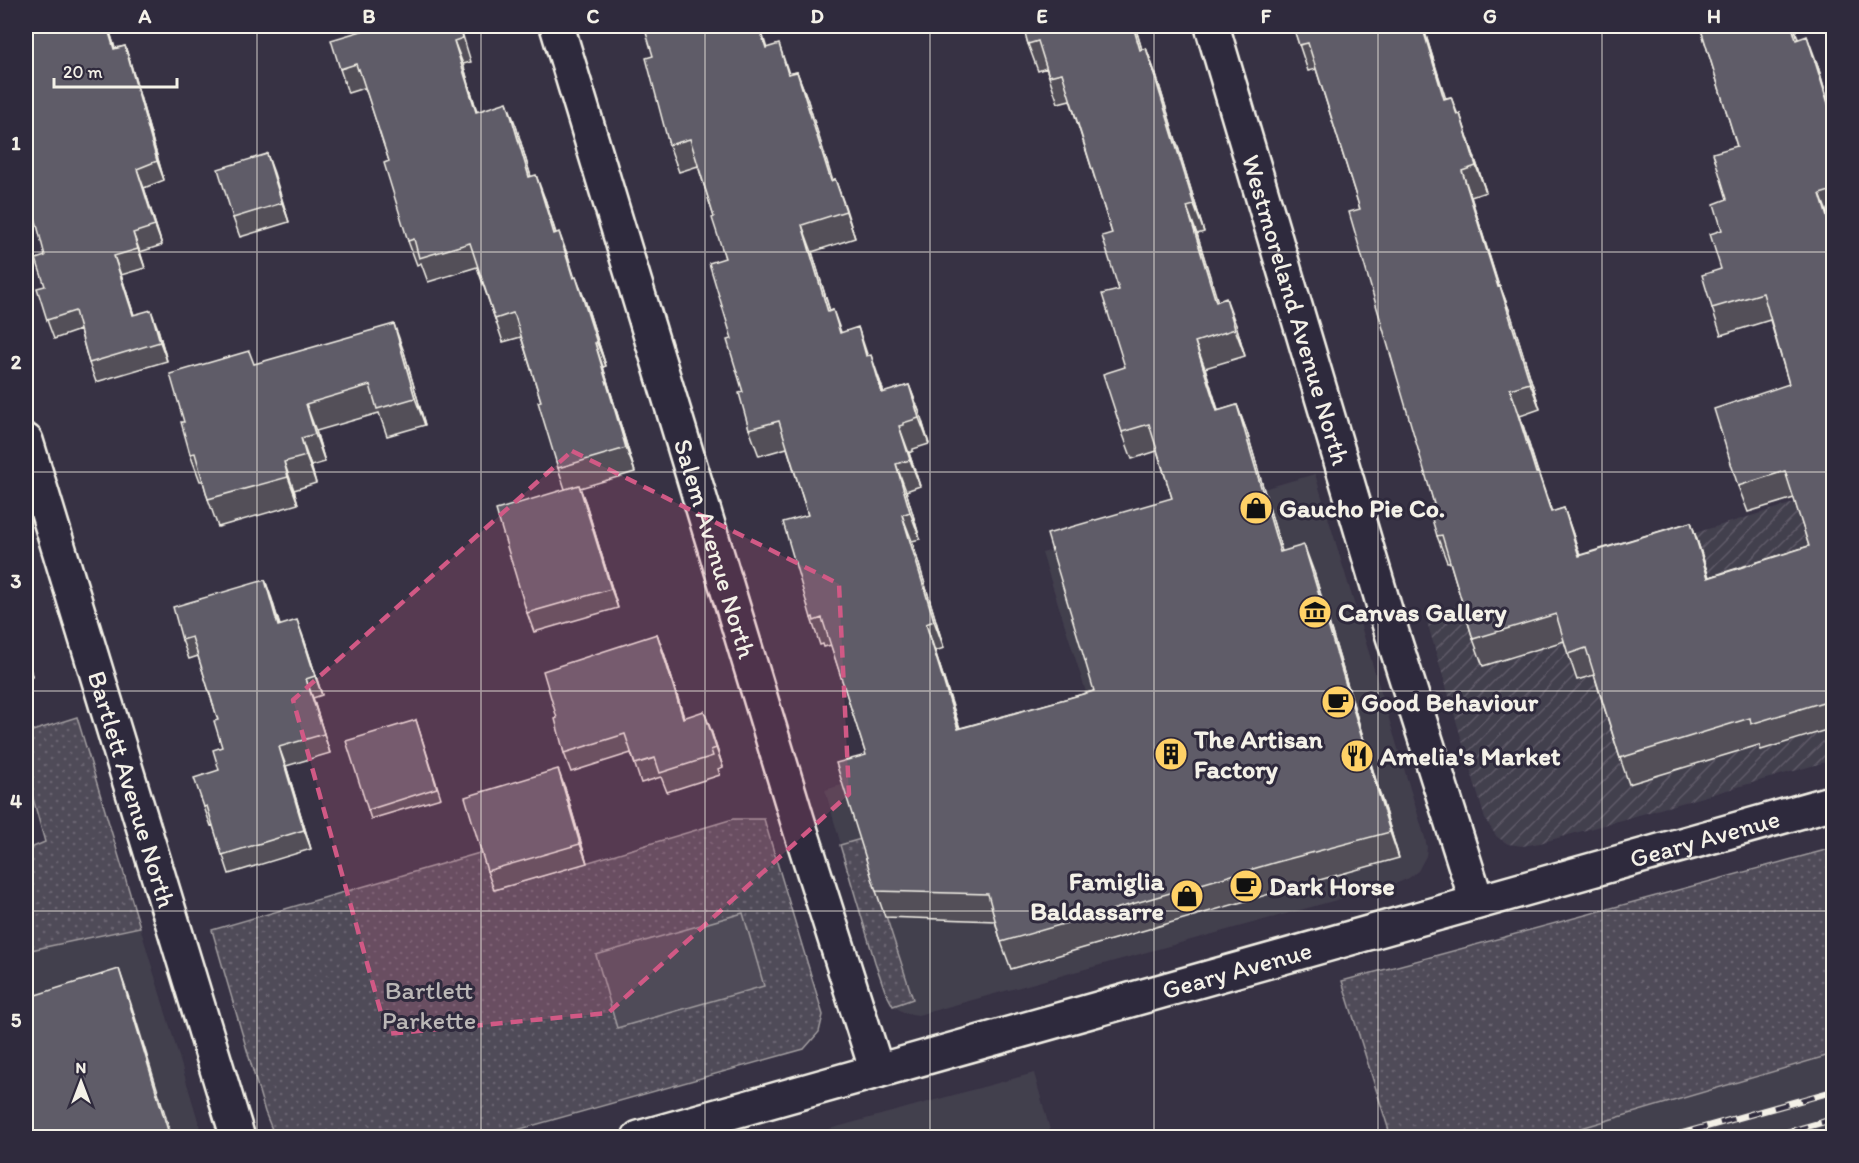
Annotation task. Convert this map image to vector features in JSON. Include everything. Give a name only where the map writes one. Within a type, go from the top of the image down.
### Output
[{"type":"street","name":"Salem Avenue North","points":[[557,26],[801,831],[877,1071]]},
{"type":"street","name":"Westmoreland Avenue North","points":[[1212,26],[1391,630],[1477,902]]},
{"type":"street","name":"Bartlett Avenue North","points":[[26,441],[171,924],[238,1137]]},
{"type":"street","name":"Geary Avenue","points":[[639,1137],[1833,802]]},
{"type":"highlighted area","points":[[572,451],[839,584],[849,794],[608,1013],[387,1034],[293,700]]},
{"type":"shaded area","name":"The Artisan Factory","points":[[1315,474],[1425,838],[1426,856],[1418,871],[1395,884],[918,1015],[905,1013],[893,1006],[875,962],[825,790],[1091,708],[1042,553]]},
{"type":"shaded area","points":[[1833,491],[1833,760],[1540,843],[1523,846],[1508,844],[1497,837],[1485,819],[1425,615]]},
{"type":"shaded area","points":[[140,927],[203,1137],[26,1137],[26,951]]},
{"type":"shaded area","points":[[1833,1054],[1833,1137],[1551,1137]]},
{"type":"shaded area","points":[[1034,1073],[1052,1137],[800,1137]]},
{"type":"green space","points":[[77,717],[140,927],[26,951],[26,850],[45,842],[26,773],[26,733]]},
{"type":"green space","name":"Bartlett Parkette","points":[[733,819],[764,819],[823,1015],[819,1032],[804,1049],[492,1137],[275,1137],[265,1112],[212,930],[483,852],[495,890]]},
{"type":"green space","points":[[861,839],[913,999],[893,1006],[875,962],[840,845]]},
{"type":"green space","points":[[1833,848],[1833,1054],[1551,1137],[1391,1137],[1342,981]]},
{"type":"green space","points":[[743,913],[764,986],[617,1028],[596,955]]},
{"type":"building","points":[[26,26],[107,26],[114,49],[125,46],[157,161],[137,169],[155,226],[133,233],[138,249],[114,256],[133,315],[151,310],[160,342],[89,363],[75,311],[47,320],[37,288],[45,286],[36,259],[45,256],[26,182]]},
{"type":"building","points":[[378,26],[459,26],[463,38],[454,41],[476,112],[507,102],[529,177],[536,175],[554,234],[559,232],[573,278],[576,277],[626,448],[558,468],[538,402],[541,401],[515,316],[513,313],[495,319],[470,243],[419,258],[414,239],[408,241],[384,163],[389,161],[359,69],[356,64],[340,69],[331,40]]},
{"type":"building","points":[[644,26],[759,26],[766,48],[779,44],[788,74],[797,72],[831,181],[835,179],[846,211],[802,225],[828,312],[833,310],[840,333],[858,327],[866,356],[871,355],[882,393],[909,385],[919,418],[899,426],[910,460],[896,464],[910,512],[902,515],[934,621],[926,624],[958,729],[1094,691],[1047,534],[1172,498],[1149,424],[1122,432],[1103,374],[1125,367],[1102,294],[1119,290],[1102,236],[1112,233],[1062,73],[1049,76],[1038,41],[1028,44],[1023,26],[1133,26],[1140,50],[1146,48],[1194,205],[1187,207],[1216,302],[1226,298],[1235,329],[1195,342],[1217,411],[1237,405],[1280,552],[1304,545],[1390,832],[1277,862],[1001,942],[988,894],[876,891],[836,763],[866,755],[822,618],[814,621],[813,617],[811,618],[783,522],[808,515],[779,421],[749,429],[739,393],[743,392],[727,340],[732,339],[709,263],[725,258],[690,139],[669,145],[646,58],[653,56]]},
{"type":"building","points":[[1293,26],[1422,26],[1444,99],[1451,97],[1457,115],[1460,114],[1476,166],[1462,171],[1530,383],[1510,389],[1536,473],[1538,472],[1551,512],[1564,508],[1579,556],[1691,522],[1708,578],[1809,546],[1785,471],[1738,486],[1714,409],[1789,384],[1763,293],[1712,308],[1702,275],[1721,269],[1710,234],[1722,230],[1714,204],[1727,199],[1713,153],[1737,146],[1700,26],[1792,26],[1796,40],[1807,36],[1832,116],[1829,117],[1833,133],[1833,190],[1820,194],[1833,237],[1833,699],[1751,724],[1750,718],[1620,758],[1586,648],[1568,654],[1556,614],[1473,639],[1442,535],[1437,536],[1428,506],[1434,504],[1349,212],[1360,209],[1308,43],[1299,45]]},
{"type":"building","points":[[267,154],[282,203],[233,218],[218,169]]},
{"type":"building","points":[[394,324],[415,398],[377,409],[370,385],[306,404],[315,434],[301,438],[306,456],[284,462],[288,477],[208,499],[195,453],[190,454],[181,422],[184,422],[170,374],[249,351],[254,364]]},
{"type":"building","points":[[579,485],[611,589],[527,613],[496,510]]},
{"type":"building","points":[[265,580],[278,626],[297,620],[315,676],[306,679],[324,734],[279,747],[304,830],[222,855],[207,806],[204,807],[194,778],[219,770],[213,750],[222,747],[214,721],[218,720],[192,637],[182,640],[173,607]]},
{"type":"building","points":[[657,634],[683,718],[704,711],[716,748],[711,750],[713,756],[660,773],[655,758],[635,764],[625,734],[564,753],[555,719],[557,718],[543,671]]},
{"type":"building","points":[[416,720],[437,788],[368,810],[346,741]]},
{"type":"building","points":[[558,769],[580,844],[487,871],[465,797]]},
{"type":"building","points":[[119,969],[170,1137],[26,1137],[26,998]]},
{"type":"railway","points":[[1666,1138],[1834,1091]]},
{"type":"railway","points":[[1767,1138],[1834,1119]]},
{"type":"place","name":"Gaucho Pie Co.","points":[[1256,508]]},
{"type":"place","name":"Canvas Gallery","points":[[1315,612]]},
{"type":"place","name":"Good Behaviour","points":[[1338,702]]},
{"type":"place","name":"The Artisan Factory","points":[[1171,754]]},
{"type":"place","name":"Amelia's Market","points":[[1357,756]]},
{"type":"place","name":"Dark Horse","points":[[1246,886]]},
{"type":"place","name":"Famiglia Baldassarre","points":[[1187,896]]}]
